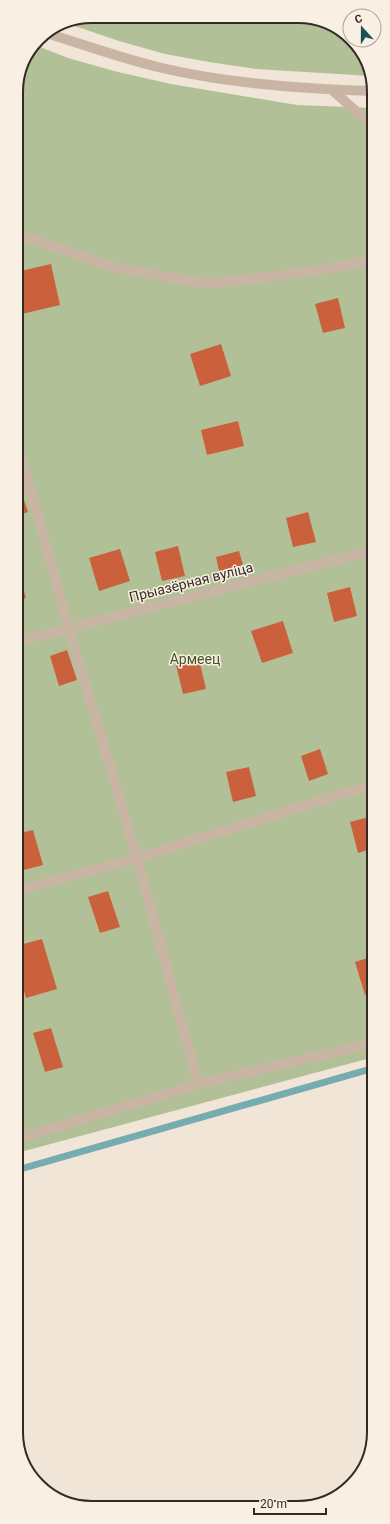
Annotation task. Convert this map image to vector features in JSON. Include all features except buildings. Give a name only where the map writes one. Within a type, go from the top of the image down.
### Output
[{"type":"street","points":[[53,35],[162,68],[229,80],[332,90],[367,91]]},
{"type":"street","points":[[332,90],[367,121]]},
{"type":"street","points":[[23,236],[117,268],[209,284],[315,271],[367,261]]},
{"type":"street","points":[[23,463],[69,628],[137,858],[198,1084]]},
{"type":"street","name":"Прыазёрная вуліца","points":[[23,640],[367,552]]},
{"type":"street","points":[[23,889],[137,858],[367,786]]},
{"type":"street","points":[[23,1136],[198,1084],[367,1045]]},
{"type":"green space","points":[[92,23],[312,24],[333,32],[342,39],[342,48],[351,48],[362,65],[365,76],[256,69],[165,54],[119,41],[75,26]]},
{"type":"green space","name":"Армеец","points":[[40,47],[68,58],[118,72],[171,84],[297,105],[367,108],[367,1059],[23,1151],[23,87],[25,74],[30,61]]},
{"type":"waterway","points":[[23,1168],[367,1070]]}]
